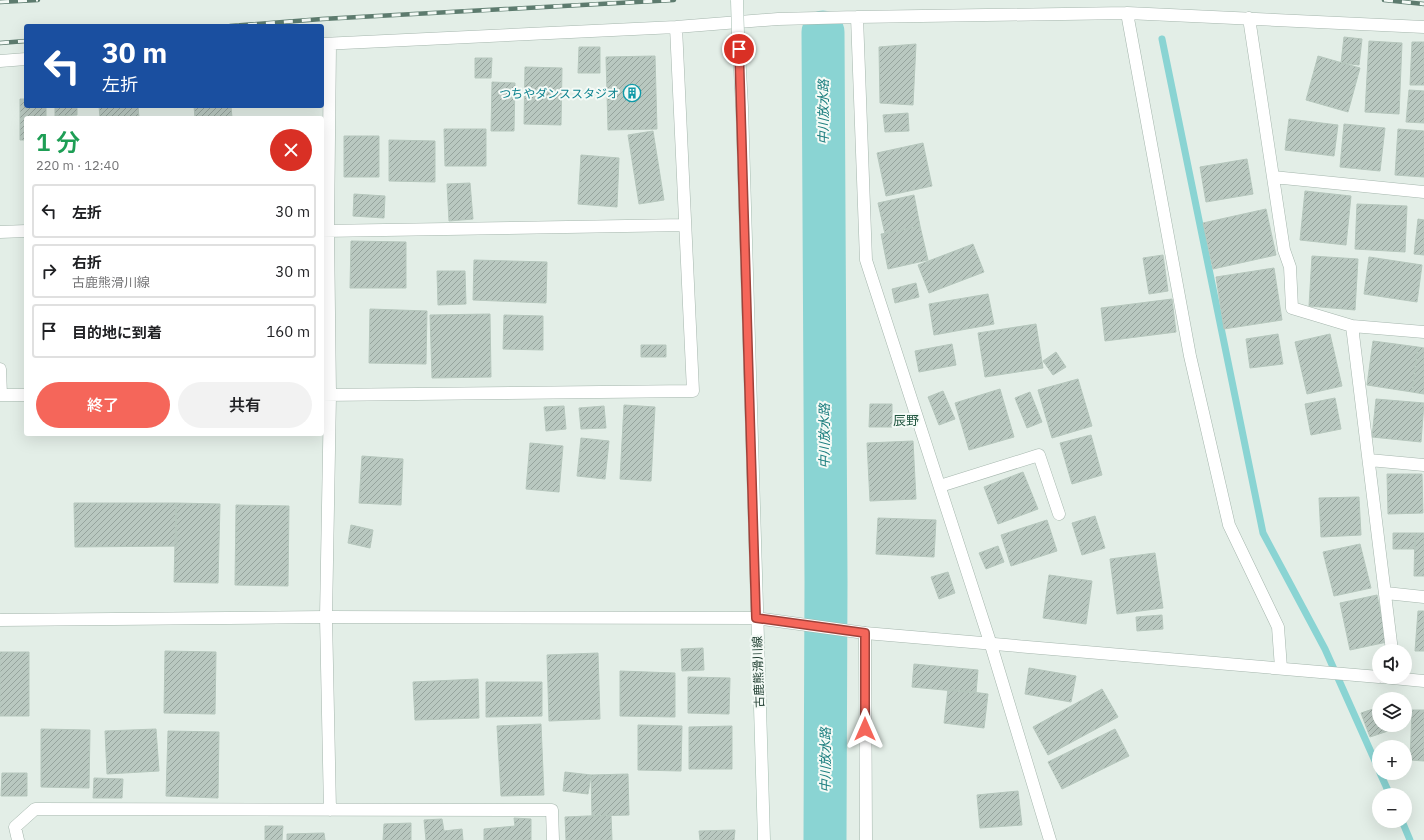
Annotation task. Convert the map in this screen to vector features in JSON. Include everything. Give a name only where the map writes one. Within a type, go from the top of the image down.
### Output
[{"type":"street","name":"古鹿熊滑川線","points":[[737,0],[742,115],[756,618],[764,840]]},
{"type":"street","points":[[1127,13],[1190,356],[1229,525],[1278,627],[1281,668]]},
{"type":"street","points":[[330,810],[326,617],[326,44],[676,27],[778,19],[857,17],[1127,13],[1424,27]]},
{"type":"street","points":[[857,17],[866,260],[991,645],[1050,840]]},
{"type":"street","points":[[1249,18],[1284,250],[1290,267],[1292,308],[1352,326],[1424,332]]},
{"type":"street","points":[[326,395],[693,391],[676,27]]},
{"type":"street","points":[[0,61],[24,59]]},
{"type":"street","points":[[1273,177],[1424,192]]},
{"type":"street","points":[[325,231],[685,225]]},
{"type":"street","points":[[0,232],[24,232]]},
{"type":"street","points":[[1352,326],[1391,644]]},
{"type":"street","points":[[0,369],[1,395],[24,395]]},
{"type":"street","points":[[940,486],[1039,455],[1059,514]]},
{"type":"street","points":[[1369,460],[1424,466]]},
{"type":"street","points":[[1386,593],[1424,597]]},
{"type":"street","points":[[0,620],[326,617],[756,618],[865,633],[991,645],[1372,676]]},
{"type":"street","points":[[865,633],[866,840]]},
{"type":"street","points":[[1412,680],[1424,681]]},
{"type":"street","points":[[18,840],[15,827],[34,809],[552,810],[553,840]]},
{"type":"building","points":[[1344,37],[1362,39],[1359,65],[1341,63]]},
{"type":"building","points":[[1369,41],[1402,43],[1399,114],[1365,112]]},
{"type":"building","points":[[1412,42],[1424,42],[1424,85],[1410,85]]},
{"type":"building","points":[[916,44],[913,105],[880,103],[879,47]]},
{"type":"building","points":[[579,47],[600,47],[600,73],[578,73]]},
{"type":"building","name":"つちやダンススタジオ","points":[[655,56],[657,129],[608,130],[606,57]]},
{"type":"building","points":[[1318,56],[1360,68],[1348,112],[1306,100]]},
{"type":"building","points":[[475,58],[492,58],[491,78],[475,78]]},
{"type":"building","points":[[525,67],[562,68],[561,125],[524,124]]},
{"type":"building","points":[[492,82],[515,83],[514,131],[491,131]]},
{"type":"building","points":[[1409,90],[1424,91],[1424,123],[1406,122]]},
{"type":"building","points":[[20,99],[24,99],[24,108],[46,108],[46,116],[24,116],[24,140],[20,140]]},
{"type":"building","points":[[55,108],[77,108],[77,115],[55,116]]},
{"type":"building","points":[[99,108],[138,108],[139,116],[100,116]]},
{"type":"building","points":[[194,108],[231,108],[232,116],[195,116]]},
{"type":"building","points":[[908,113],[909,131],[885,132],[883,115]]},
{"type":"building","points":[[1289,119],[1338,125],[1334,156],[1285,150]]},
{"type":"building","points":[[1344,124],[1385,128],[1380,171],[1340,167]]},
{"type":"building","points":[[444,129],[486,129],[486,166],[445,166]]},
{"type":"building","points":[[1398,129],[1424,131],[1424,177],[1395,175]]},
{"type":"building","points":[[653,131],[664,200],[639,204],[628,135]]},
{"type":"building","points":[[344,136],[379,136],[379,177],[344,177]]},
{"type":"building","points":[[389,140],[435,141],[435,182],[389,181]]},
{"type":"building","points":[[923,143],[932,186],[886,196],[877,153]]},
{"type":"building","points":[[581,155],[619,158],[617,207],[578,204]]},
{"type":"building","points":[[1247,159],[1253,194],[1206,202],[1200,167]]},
{"type":"building","points":[[470,183],[473,219],[449,221],[447,184]]},
{"type":"building","points":[[1305,191],[1351,196],[1346,245],[1300,240]]},
{"type":"building","points":[[354,194],[385,196],[384,218],[353,216]]},
{"type":"building","points":[[914,195],[920,226],[885,234],[878,203]]},
{"type":"building","points":[[1357,204],[1407,206],[1405,252],[1355,249]]},
{"type":"building","points":[[1266,209],[1276,255],[1213,269],[1203,223]]},
{"type":"building","points":[[1418,219],[1424,220],[1424,255],[1414,254]]},
{"type":"building","points":[[920,226],[928,260],[888,269],[881,234]]},
{"type":"building","points":[[351,241],[406,242],[406,288],[350,288]]},
{"type":"building","points":[[973,244],[984,272],[929,293],[918,265]]},
{"type":"building","points":[[1163,255],[1168,291],[1149,294],[1143,258]]},
{"type":"building","points":[[1312,256],[1358,259],[1355,310],[1309,306]]},
{"type":"building","points":[[1369,257],[1422,265],[1417,302],[1364,294]]},
{"type":"building","points":[[474,260],[547,262],[546,303],[473,300]]},
{"type":"building","points":[[1274,268],[1282,320],[1224,329],[1216,277]]},
{"type":"building","points":[[437,271],[465,271],[466,304],[438,305]]},
{"type":"building","points":[[916,283],[919,297],[895,303],[892,289]]},
{"type":"building","points":[[988,294],[994,324],[934,335],[929,304]]},
{"type":"building","points":[[1172,299],[1176,332],[1105,341],[1101,308]]},
{"type":"building","points":[[370,309],[427,311],[426,364],[369,363]]},
{"type":"building","points":[[490,314],[491,377],[432,378],[430,315]]},
{"type":"building","points":[[504,315],[543,316],[543,350],[503,349]]},
{"type":"building","points":[[1036,324],[1043,368],[985,377],[978,333]]},
{"type":"building","points":[[1278,334],[1283,364],[1250,368],[1246,339]]},
{"type":"building","points":[[1330,334],[1342,386],[1307,394],[1295,342]]},
{"type":"building","points":[[1373,341],[1418,347],[1412,392],[1367,385]]},
{"type":"building","points":[[952,344],[956,365],[919,372],[915,351]]},
{"type":"building","points":[[641,345],[666,345],[666,357],[641,357]]},
{"type":"building","points":[[1418,347],[1424,348],[1424,394],[1412,392]]},
{"type":"building","points":[[1056,352],[1066,367],[1053,375],[1043,361]]},
{"type":"building","points":[[1078,379],[1092,426],[1052,438],[1038,390]]},
{"type":"building","points":[[1000,389],[1014,437],[969,450],[955,403]]},
{"type":"building","points":[[943,391],[955,419],[939,425],[928,397]]},
{"type":"building","points":[[1030,392],[1042,422],[1027,428],[1015,398]]},
{"type":"building","points":[[1335,398],[1341,429],[1311,435],[1305,404]]},
{"type":"building","points":[[1376,399],[1424,403],[1421,442],[1372,437]]},
{"type":"building","points":[[870,404],[892,404],[892,427],[869,427]]},
{"type":"building","points":[[624,405],[655,407],[651,481],[620,479]]},
{"type":"building","points":[[564,406],[566,429],[546,431],[544,407]]},
{"type":"building","points":[[604,406],[606,428],[581,429],[579,408]]},
{"type":"building","points":[[1091,435],[1102,475],[1072,484],[1060,443]]},
{"type":"building","points":[[581,438],[609,441],[605,479],[577,476]]},
{"type":"building","points":[[913,441],[916,499],[870,501],[867,443]]},
{"type":"building","points":[[530,443],[563,446],[559,492],[526,489]]},
{"type":"building","points":[[362,456],[403,459],[401,505],[359,503]]},
{"type":"building","points":[[1023,472],[1038,509],[998,524],[984,487]]},
{"type":"building","points":[[1387,474],[1422,474],[1423,513],[1388,514]]},
{"type":"building","points":[[1359,497],[1361,535],[1321,537],[1319,498]]},
{"type":"building","points":[[74,503],[176,503],[177,546],[75,547]]},
{"type":"building","points":[[176,503],[220,504],[218,583],[174,582]]},
{"type":"building","points":[[236,505],[289,506],[288,586],[235,585]]},
{"type":"building","points":[[1095,516],[1105,548],[1082,555],[1072,523]]},
{"type":"building","points":[[878,518],[936,520],[934,557],[876,554]]},
{"type":"building","points":[[1047,520],[1057,551],[1011,566],[1001,535]]},
{"type":"building","points":[[351,525],[373,530],[370,548],[348,543]]},
{"type":"building","points":[[1393,533],[1415,533],[1415,549],[1393,549]]},
{"type":"building","points":[[1415,533],[1424,533],[1424,576],[1414,576]]},
{"type":"building","points":[[1360,544],[1371,588],[1334,596],[1323,552]]},
{"type":"building","points":[[998,546],[1004,562],[986,569],[979,553]]},
{"type":"building","points":[[1155,553],[1163,608],[1117,614],[1110,559]]},
{"type":"building","points":[[948,572],[955,593],[939,599],[931,577]]},
{"type":"building","points":[[1049,575],[1092,581],[1086,624],[1043,618]]},
{"type":"building","points":[[1377,595],[1387,642],[1372,644],[1350,650],[1340,603]]},
{"type":"building","points":[[1418,611],[1424,611],[1424,651],[1415,651]]},
{"type":"building","points":[[1162,615],[1163,629],[1137,631],[1136,617]]},
{"type":"building","points":[[703,648],[704,670],[682,671],[681,649]]},
{"type":"building","points":[[165,651],[216,652],[215,714],[164,713]]},
{"type":"building","points":[[0,652],[29,652],[29,716],[0,716]]},
{"type":"building","points":[[598,653],[600,719],[549,721],[547,655]]},
{"type":"building","points":[[914,664],[978,670],[976,693],[912,687]]},
{"type":"building","points":[[1029,668],[1076,676],[1071,702],[1025,694]]},
{"type":"building","points":[[620,671],[675,673],[675,717],[620,716]]},
{"type":"building","points":[[688,677],[730,678],[729,714],[688,713]]},
{"type":"building","points":[[478,679],[479,718],[415,720],[413,682]]},
{"type":"building","points":[[486,682],[542,682],[542,716],[486,717]]},
{"type":"building","points":[[948,689],[988,694],[984,728],[944,723]]},
{"type":"building","points":[[1102,689],[1118,717],[1048,755],[1033,727]]},
{"type":"building","points":[[1372,709],[1372,732],[1385,732],[1370,737],[1361,713]]},
{"type":"building","points":[[1412,710],[1424,710],[1424,761],[1412,760],[1411,740]]},
{"type":"building","points":[[541,724],[544,795],[501,796],[497,726]]},
{"type":"building","points":[[638,725],[682,726],[681,771],[638,770]]},
{"type":"building","points":[[732,726],[732,769],[689,769],[689,727]]},
{"type":"building","points":[[41,729],[90,730],[89,788],[41,787]]},
{"type":"building","points":[[156,729],[159,771],[107,774],[105,731]]},
{"type":"building","points":[[1115,729],[1129,756],[1062,789],[1048,762]]},
{"type":"building","points":[[168,731],[219,732],[218,798],[166,796]]},
{"type":"building","points":[[565,772],[591,775],[588,794],[563,791]]},
{"type":"building","points":[[2,773],[27,773],[27,796],[1,796]]},
{"type":"building","points":[[628,774],[629,815],[592,816],[591,775]]},
{"type":"building","points":[[94,778],[123,779],[122,798],[93,798]]},
{"type":"building","points":[[1018,791],[1022,825],[980,828],[977,795]]},
{"type":"building","points":[[611,815],[612,840],[566,840],[565,817]]},
{"type":"building","points":[[514,818],[531,819],[531,840],[484,840],[484,829],[515,826]]},
{"type":"building","points":[[442,819],[444,831],[462,829],[463,840],[426,840],[424,820]]},
{"type":"building","points":[[411,823],[411,840],[383,840],[384,824]]},
{"type":"building","points":[[265,826],[283,826],[282,840],[265,840]]},
{"type":"building","points":[[735,830],[734,840],[700,840],[699,831]]},
{"type":"building","points":[[324,833],[325,840],[287,840],[287,834]]},
{"type":"waterway","name":"中川放水路","points":[[823,32],[826,581],[825,840]]},
{"type":"waterway","points":[[1162,39],[1263,533],[1325,649],[1372,754]]},
{"type":"waterway","points":[[1383,780],[1387,788]]},
{"type":"waterway","points":[[1405,828],[1410,840]]},
{"type":"railway","points":[[0,2],[38,0]]},
{"type":"railway","points":[[256,24],[322,19],[674,0]]},
{"type":"railway","points":[[1384,0],[1424,4]]},
{"type":"railway","points":[[0,43],[24,41]]},
{"type":"place","name":"つちやダンススタジオ","points":[[632,93]]},
{"type":"district","name":"辰野","points":[[906,420]]},
{"type":"route","points":[[739,49],[742,107],[756,618],[865,633],[865,729]]}]
